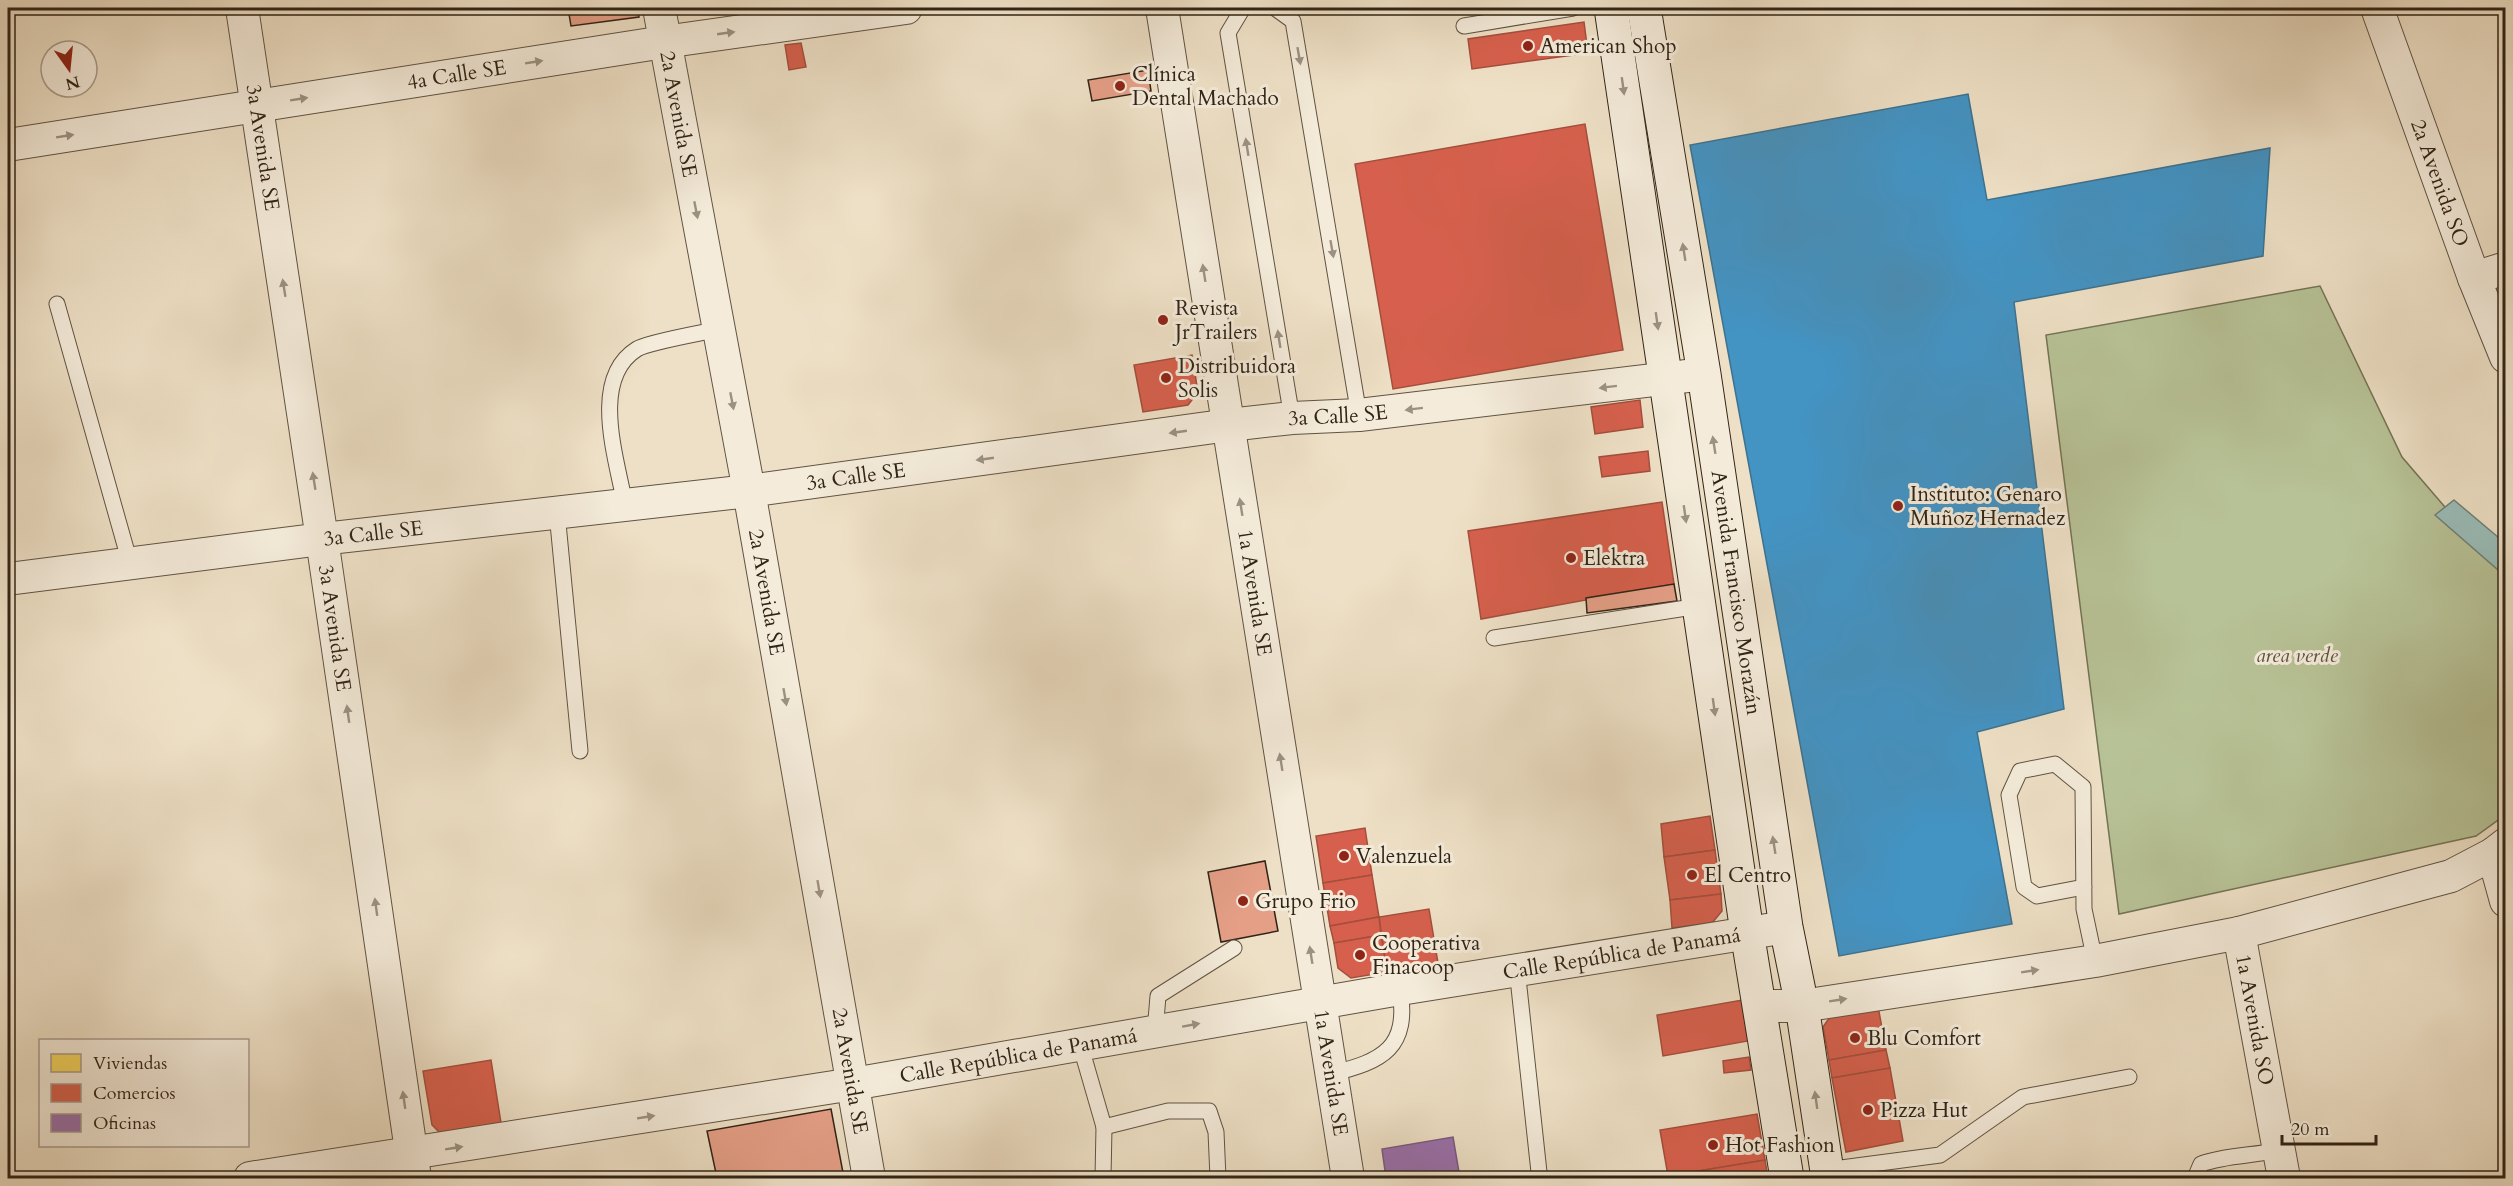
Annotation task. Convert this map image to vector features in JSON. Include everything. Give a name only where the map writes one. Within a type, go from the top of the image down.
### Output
[{"type":"main road","name":"Avenida Francisco Morazán","points":[[1611,8],[1747,933],[1787,1179]]},
{"type":"main road","name":"Avenida Francisco Morazán","points":[[1644,8],[1704,374],[1786,927],[1802,1006],[1827,1174]]},
{"type":"street","name":"3a Avenida SE","points":[[242,8],[413,1167]]},
{"type":"street","name":"2a Avenida SE","points":[[659,8],[749,491],[869,1179]]},
{"type":"street","name":"4a Calle SE","points":[[8,145],[664,42],[906,8]]},
{"type":"street","name":"1a Avenida SE","points":[[1162,8],[1318,1003],[1348,1179]]},
{"type":"street","name":"2a Avenida SO","points":[[2377,8],[2474,278],[2505,357]]},
{"type":"street","points":[[2474,278],[2505,268]]},
{"type":"street","name":"3a Calle SE","points":[[8,579],[322,539],[749,491],[1229,425],[1292,418],[1359,415],[1704,374]]},
{"type":"street","points":[[1759,1006],[1802,1006],[2095,961],[2239,933],[2451,876],[2499,849],[2505,901]]},
{"type":"street","name":"Calle República de Panamá","points":[[250,1179],[413,1167],[853,1084],[1400,988],[1786,927]]},
{"type":"street","name":"1a Avenida SO","points":[[2239,933],[2282,1164]]},
{"type":"lane","points":[[1243,8],[1228,33],[1292,418]]},
{"type":"lane","points":[[1275,8],[1293,21],[1359,415]]},
{"type":"lane","points":[[1464,26],[1573,8]]},
{"type":"lane","points":[[57,304],[130,563]]},
{"type":"lane","points":[[625,505],[610,413],[609,392],[618,367],[638,348],[719,329]]},
{"type":"lane","points":[[557,513],[580,751]]},
{"type":"lane","points":[[1494,638],[1699,606]]},
{"type":"lane","points":[[2084,887],[2037,896],[2024,887],[2009,795],[2020,771],[2055,764],[2083,787],[2084,887],[2084,909],[2095,961]]},
{"type":"lane","points":[[1155,1032],[1158,996],[1234,948]]},
{"type":"lane","points":[[1517,969],[1539,1172]]},
{"type":"lane","points":[[1330,1074],[1357,1067],[1385,1053],[1400,1034],[1404,1014],[1400,988]]},
{"type":"lane","points":[[1080,1044],[1104,1127],[1103,1179]]},
{"type":"lane","points":[[1827,1174],[1940,1155],[2023,1097],[2129,1077]]},
{"type":"lane","points":[[1104,1127],[1168,1111],[1209,1111],[1216,1132],[1218,1179]]},
{"type":"lane","points":[[2195,1179],[2201,1164],[2217,1158],[2253,1156],[2282,1164]]},
{"type":"green space","name":"area verde","points":[[2320,286],[2402,457],[2505,577],[2505,815],[2476,836],[2119,914],[2046,335]]},
{"type":"water","points":[[2454,500],[2505,543],[2505,576],[2435,515]]},
{"type":"building: Viviendas","points":[[1630,1175],[1631,1178],[1607,1178]]},
{"type":"building: Comercios","name":"American Shop","points":[[1584,22],[1588,53],[1472,69],[1468,39]]},
{"type":"building: Comercios","points":[[801,43],[806,67],[789,70],[785,45]]},
{"type":"building: Comercios","points":[[1585,124],[1623,350],[1393,389],[1355,164]]},
{"type":"building: Comercios","name":"Distribuidora Solis","points":[[1192,355],[1198,392],[1188,405],[1143,412],[1134,365]]},
{"type":"building: Comercios","points":[[1640,400],[1643,427],[1595,434],[1591,407]]},
{"type":"building: Comercios","points":[[1648,451],[1650,471],[1602,477],[1599,457]]},
{"type":"building: Comercios","name":"Elektra","points":[[1662,502],[1674,584],[1481,619],[1468,531]]},
{"type":"building: Comercios","points":[[1710,816],[1715,850],[1664,857],[1661,824]]},
{"type":"building: Comercios","name":"Valenzuela","points":[[1365,828],[1372,875],[1323,883],[1316,836]]},
{"type":"building: Comercios","name":"El Centro","points":[[1715,850],[1721,894],[1670,900],[1664,857]]},
{"type":"building: Comercios","points":[[1372,875],[1379,917],[1330,926],[1323,883]]},
{"type":"building: Comercios","points":[[1721,894],[1722,911],[1712,923],[1672,928],[1670,900]]},
{"type":"building: Comercios","points":[[1429,909],[1438,963],[1387,972],[1379,917]]},
{"type":"building: Comercios","points":[[1379,917],[1381,935],[1334,943],[1330,926]]},
{"type":"building: Comercios","name":"Cooperativa Finacoop","points":[[1381,935],[1387,972],[1351,978],[1338,968],[1334,943]]},
{"type":"building: Comercios","points":[[1742,1000],[1748,1041],[1663,1056],[1657,1015]]},
{"type":"building: Comercios","name":"Blu Comfort","points":[[1878,1006],[1886,1050],[1829,1060],[1823,1027],[1832,1014]]},
{"type":"building: Comercios","points":[[1886,1050],[1890,1068],[1832,1078],[1829,1060]]},
{"type":"building: Comercios","points":[[1749,1057],[1751,1070],[1724,1073],[1723,1061]]},
{"type":"building: Comercios","points":[[491,1060],[501,1123],[440,1133],[432,1125],[423,1071]]},
{"type":"building: Comercios","name":"Pizza Hut","points":[[1890,1068],[1903,1141],[1846,1152],[1832,1078]]},
{"type":"building: Comercios","name":"Hot Fashion","points":[[1757,1114],[1765,1160],[1668,1176],[1660,1130]]},
{"type":"building: Comercios","points":[[1765,1160],[1768,1178],[1699,1178],[1698,1171]]},
{"type":"building: Comercios","points":[[1939,1172],[1940,1178],[1900,1178]]},
{"type":"building: Comercios","points":[[384,1173],[385,1178],[349,1178]]},
{"type":"building: Oficinas","points":[[1453,1137],[1460,1178],[1386,1178],[1382,1149]]},
{"type":"building: Escuelas","name":"Instituto: Genaro Muñoz Hernadez","points":[[1968,94],[1987,200],[2270,148],[2263,256],[2014,302],[2064,709],[1977,732],[2012,924],[1839,956],[1690,145]]},
{"type":"building: Otros","points":[[568,8],[638,8],[639,17],[571,26]]},
{"type":"building: Otros","name":"Clínica Dental Machado","points":[[1148,70],[1151,91],[1092,101],[1088,80]]},
{"type":"building: Otros","points":[[1674,584],[1677,601],[1587,613],[1586,598]]},
{"type":"building: Otros","name":"Grupo Frio","points":[[1265,861],[1278,931],[1221,942],[1208,872]]},
{"type":"building: Otros","points":[[831,1109],[844,1178],[717,1178],[707,1131]]},
{"type":"place","name":"American Shop","points":[[1528,46]]},
{"type":"place","name":"Clínica Dental Machado","points":[[1120,86]]},
{"type":"place","name":"Revista JrTrailers","points":[[1163,320]]},
{"type":"place","name":"Distribuidora Solis","points":[[1166,378]]},
{"type":"place","name":"Instituto: Genaro Muñoz Hernadez","points":[[1898,506]]},
{"type":"place","name":"Elektra","points":[[1571,558]]},
{"type":"place","name":"Valenzuela","points":[[1344,856]]},
{"type":"place","name":"El Centro","points":[[1692,875]]},
{"type":"place","name":"Grupo Frio","points":[[1243,901]]},
{"type":"place","name":"Cooperativa Finacoop","points":[[1360,955]]},
{"type":"place","name":"Blu Comfort","points":[[1855,1038]]},
{"type":"place","name":"Pizza Hut","points":[[1868,1110]]},
{"type":"place","name":"Hot Fashion","points":[[1713,1145]]}]
